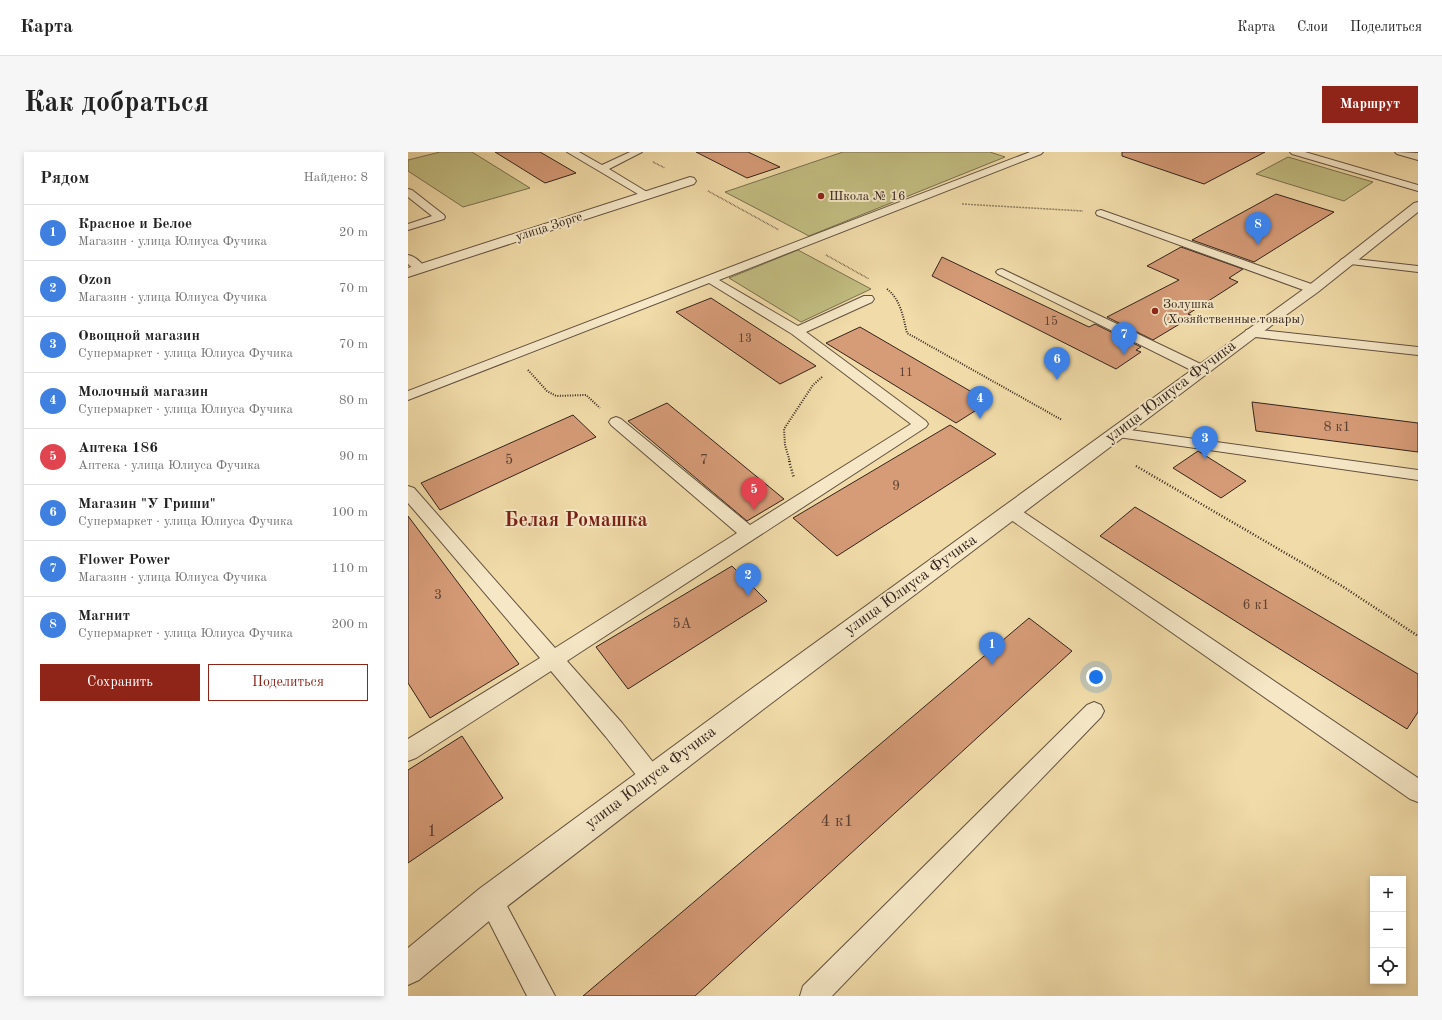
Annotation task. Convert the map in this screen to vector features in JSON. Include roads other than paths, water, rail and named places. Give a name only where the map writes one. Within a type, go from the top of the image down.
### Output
[{"type":"street","points":[[1401,152],[1418,157]]},
{"type":"street","name":"улица Зорге","points":[[414,271],[690,181]]},
{"type":"street","name":"улица Юлиуса Фучика","points":[[408,969],[490,900],[1116,433],[1313,289],[1346,261],[1418,206]]},
{"type":"lane","points":[[572,152],[647,195]]},
{"type":"lane","points":[[602,169],[637,152]]},
{"type":"lane","points":[[408,396],[1038,152]]},
{"type":"lane","points":[[1295,152],[1418,188]]},
{"type":"lane","points":[[408,192],[440,217],[408,227]]},
{"type":"lane","points":[[1101,213],[1313,289]]},
{"type":"lane","points":[[408,258],[414,271]]},
{"type":"lane","points":[[1346,261],[1418,269]]},
{"type":"lane","points":[[1002,272],[1202,370]]},
{"type":"lane","points":[[408,751],[553,660],[748,533],[921,424],[797,331],[710,279]]},
{"type":"lane","points":[[797,331],[868,299]]},
{"type":"lane","points":[[1251,333],[1418,351]]},
{"type":"lane","points":[[616,422],[748,533]]},
{"type":"lane","points":[[1116,433],[1418,475]]},
{"type":"lane","points":[[408,492],[614,730],[652,778]]},
{"type":"lane","points":[[1010,512],[1418,791]]},
{"type":"lane","points":[[813,996],[1094,711]]},
{"type":"lane","points":[[490,900],[542,996]]},
{"type":"place","name":"Школа № 16","points":[[821,196]]},
{"type":"place","name":"Магнит","points":[[1258,245]]},
{"type":"place","name":"Золушка (Хозяйственные товары)","points":[[1155,311]]},
{"type":"place","name":"Flower Power","points":[[1124,355]]},
{"type":"place","name":"Магазин \"У Гриши\"","points":[[1057,380]]},
{"type":"place","name":"Молочный магазин","points":[[980,419]]},
{"type":"place","name":"Овощной магазин","points":[[1205,459]]},
{"type":"place","name":"Аптека 186","points":[[754,510]]},
{"type":"place","name":"Ozon","points":[[748,596]]},
{"type":"place","name":"Красное и Белое","points":[[992,665]]},
{"type":"district","name":"Белая Ромашка","points":[[576,521]]}]
